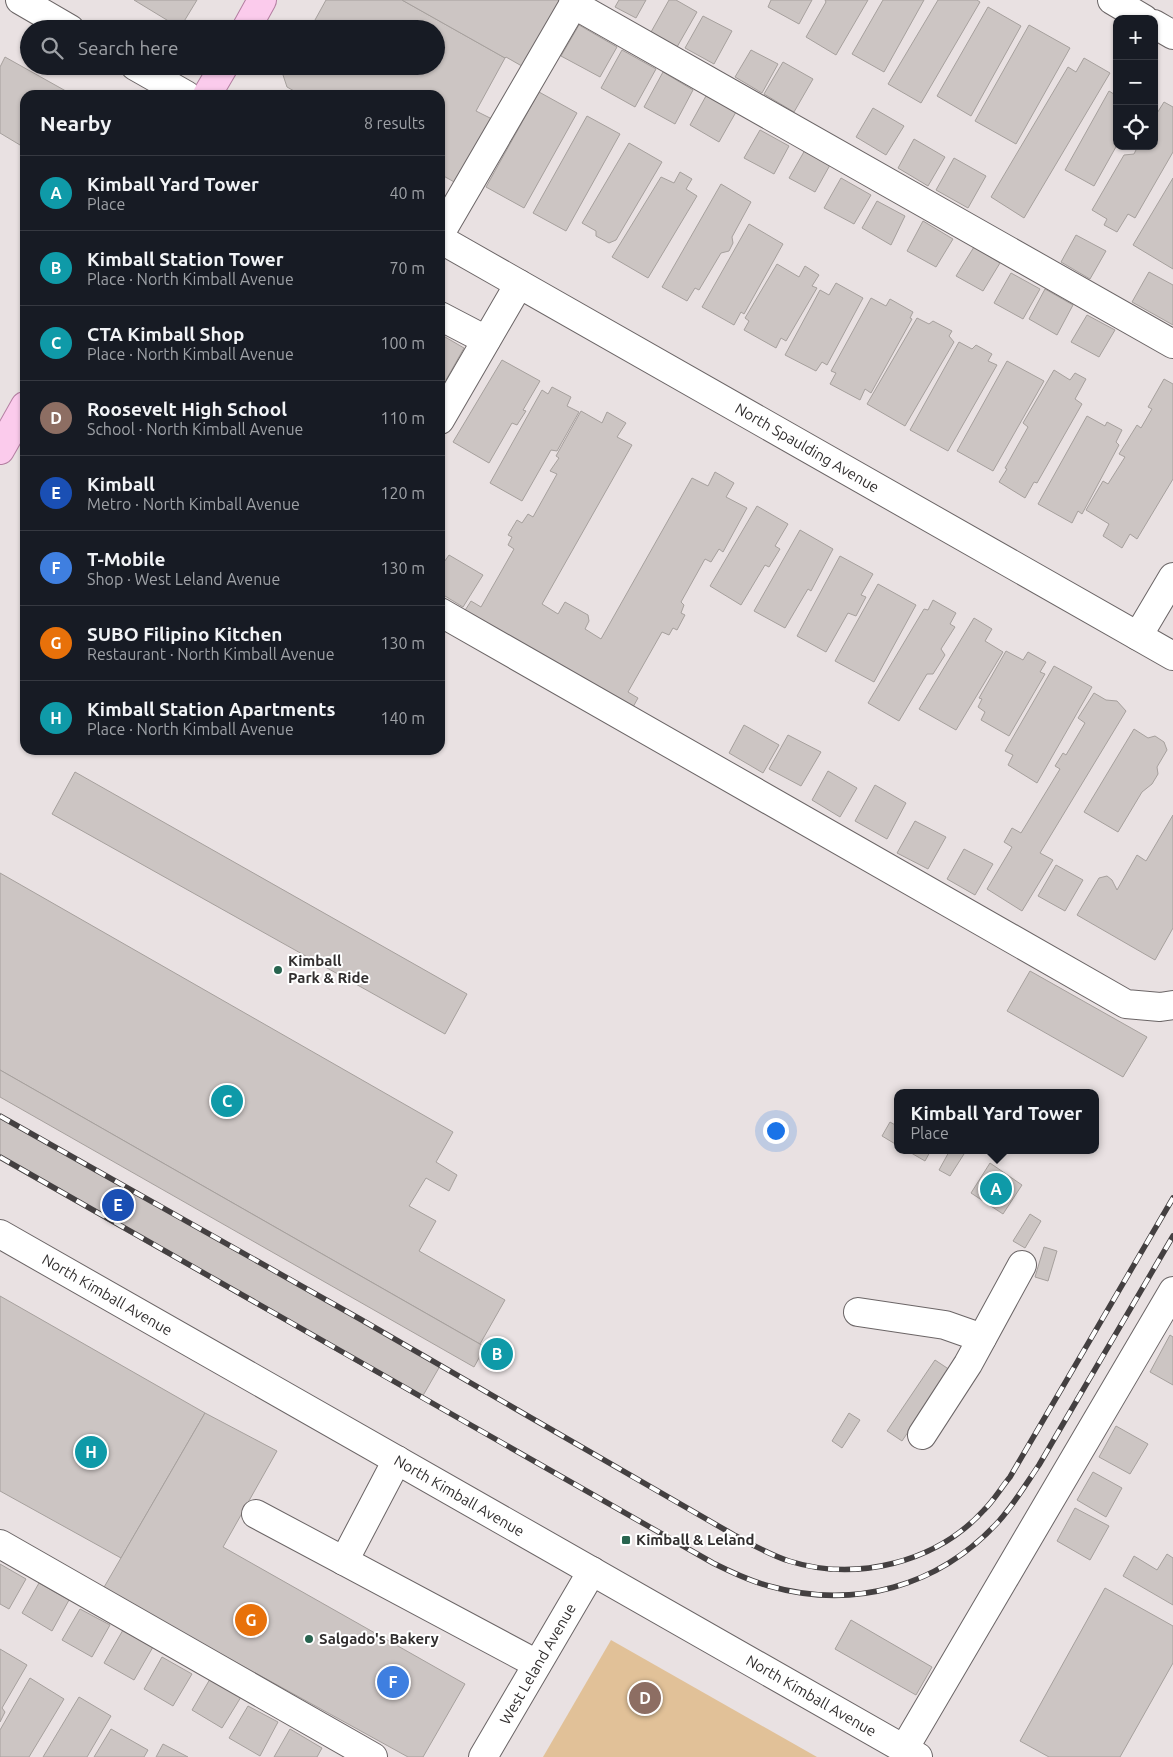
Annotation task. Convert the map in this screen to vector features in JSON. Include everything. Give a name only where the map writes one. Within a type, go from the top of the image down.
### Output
[{"type":"main road","points":[[251,20],[262,0]]},
{"type":"main road","points":[[210,90],[219,75]]},
{"type":"main road","points":[[0,450],[20,415]]},
{"type":"street","points":[[20,0],[54,20]]},
{"type":"street","points":[[1112,0],[1137,15]]},
{"type":"street","points":[[445,225],[575,2],[1173,344]]},
{"type":"street","points":[[1158,26],[1173,35]]},
{"type":"street","points":[[151,75],[177,90]]},
{"type":"street","name":"North Spaulding Avenue","points":[[445,243],[1173,656]]},
{"type":"street","points":[[445,411],[518,284]]},
{"type":"street","points":[[445,319],[486,340]]},
{"type":"street","points":[[1138,636],[1173,577]]},
{"type":"street","points":[[445,615],[1126,1004],[1160,1007],[1173,1004]]},
{"type":"street","name":"North Kimball Avenue","points":[[0,1234],[911,1753]]},
{"type":"street","points":[[922,1435],[968,1364],[1022,1265]]},
{"type":"street","points":[[911,1753],[1173,1291]]},
{"type":"street","points":[[858,1312],[945,1325],[982,1338]]},
{"type":"street","points":[[344,1561],[397,1460]]},
{"type":"street","points":[[256,1514],[538,1664]]},
{"type":"street","points":[[0,1544],[373,1757]]},
{"type":"street","name":"West Leland Avenue","points":[[483,1757],[592,1571]]},
{"type":"shaded area","points":[[611,1640],[817,1757],[543,1757]]},
{"type":"building","points":[[134,0],[197,0],[185,20],[167,20]]},
{"type":"building","points":[[326,0],[402,0],[438,20],[315,20]]},
{"type":"building","points":[[402,0],[566,0],[527,69],[445,24],[445,20],[438,20]]},
{"type":"building","points":[[619,0],[646,0],[636,18],[615,7]]},
{"type":"building","points":[[669,0],[676,0],[697,12],[677,47],[651,32]]},
{"type":"building","points":[[771,0],[812,0],[799,24],[768,7]]},
{"type":"building","points":[[825,0],[868,0],[836,55],[806,37],[826,2]]},
{"type":"building","points":[[883,0],[924,0],[884,72],[852,54]]},
{"type":"building","points":[[938,0],[977,0],[980,2],[921,103],[888,84]]},
{"type":"building","points":[[988,7],[1021,26],[971,116],[937,96]]},
{"type":"building","points":[[703,16],[732,31],[714,64],[685,48]]},
{"type":"building","points":[[445,24],[505,58],[476,111],[492,119],[456,183],[445,177],[445,90],[292,90],[287,87],[283,75],[445,75]]},
{"type":"building","points":[[579,25],[617,47],[600,77],[561,56]]},
{"type":"building","points":[[1029,25],[1070,48],[1016,144],[975,121]]},
{"type":"building","points":[[622,50],[656,69],[635,107],[601,88]]},
{"type":"building","points":[[751,50],[778,64],[762,93],[735,77]]},
{"type":"building","points":[[5,57],[20,65],[20,75],[37,75],[64,90],[20,90],[20,145],[0,133],[0,67]]},
{"type":"building","points":[[1084,58],[1110,73],[1024,218],[991,197],[1068,67],[1076,72]]},
{"type":"building","points":[[783,62],[813,79],[794,112],[764,94]]},
{"type":"building","points":[[663,72],[693,90],[675,124],[644,107]]},
{"type":"building","points":[[1109,91],[1113,94],[1114,150],[1094,186],[1065,170]]},
{"type":"building","points":[[539,92],[577,113],[524,208],[486,187]]},
{"type":"building","points":[[706,96],[736,112],[719,142],[690,125]]},
{"type":"building","points":[[1164,102],[1173,107],[1173,152],[1135,218],[1128,214],[1117,232],[1104,225],[1107,219],[1092,210],[1124,155],[1134,154],[1136,150],[1158,150],[1158,112]]},
{"type":"building","points":[[873,108],[904,126],[886,155],[856,137]]},
{"type":"building","points":[[587,116],[620,134],[566,231],[533,213]]},
{"type":"building","points":[[760,130],[789,146],[774,174],[744,158]]},
{"type":"building","points":[[914,139],[945,157],[928,186],[898,168]]},
{"type":"building","points":[[629,143],[662,162],[616,240],[609,243],[596,236],[596,231],[582,223]]},
{"type":"building","points":[[805,150],[830,165],[815,192],[789,178]]},
{"type":"building","points":[[954,158],[986,176],[968,208],[936,190]]},
{"type":"building","points":[[680,172],[692,179],[686,189],[697,196],[648,278],[612,257],[661,177],[674,183]]},
{"type":"building","points":[[841,178],[871,195],[854,224],[824,208]]},
{"type":"building","points":[[1173,178],[1173,269],[1133,245]]},
{"type":"building","points":[[721,184],[751,202],[732,237],[733,243],[729,251],[721,253],[699,290],[695,288],[687,301],[662,287]]},
{"type":"building","points":[[877,201],[905,216],[891,245],[862,228]]},
{"type":"building","points":[[923,221],[953,239],[936,267],[907,251]]},
{"type":"building","points":[[749,224],[783,244],[744,314],[741,312],[734,325],[702,307]]},
{"type":"building","points":[[1076,235],[1106,251],[1090,279],[1061,262]]},
{"type":"building","points":[[974,247],[1000,263],[983,291],[956,276]]},
{"type":"building","points":[[777,264],[799,277],[805,266],[819,275],[812,286],[817,288],[786,341],[781,338],[776,348],[744,330],[749,321],[745,318]]},
{"type":"building","points":[[1149,272],[1173,285],[1173,325],[1132,302]]},
{"type":"building","points":[[1011,273],[1040,289],[1023,319],[994,303]]},
{"type":"building","points":[[836,283],[863,298],[827,365],[822,362],[816,371],[785,355],[820,290],[829,295]]},
{"type":"building","points":[[1045,289],[1073,305],[1057,335],[1029,319]]},
{"type":"building","points":[[871,298],[886,306],[890,299],[913,312],[910,318],[912,319],[871,393],[865,389],[860,400],[830,384],[836,373],[831,371]]},
{"type":"building","points":[[1087,315],[1115,330],[1099,357],[1071,342]]},
{"type":"building","points":[[917,318],[929,324],[933,321],[952,331],[949,336],[954,342],[905,426],[867,404]]},
{"type":"building","points":[[445,337],[464,348],[446,380],[448,381],[445,386]]},
{"type":"building","points":[[959,342],[972,349],[976,345],[992,354],[988,361],[997,365],[948,451],[910,430]]},
{"type":"building","points":[[502,360],[540,381],[523,410],[526,411],[517,425],[512,423],[489,463],[453,442]]},
{"type":"building","points":[[1007,361],[1044,381],[993,471],[957,451]]},
{"type":"building","points":[[1054,370],[1070,380],[1075,373],[1086,379],[1075,399],[1082,404],[1037,483],[1034,482],[1025,498],[999,482],[1028,427],[1023,423]]},
{"type":"building","points":[[1164,379],[1173,384],[1173,479],[1137,539],[1130,534],[1122,548],[1103,536],[1109,524],[1086,510],[1103,481],[1108,484],[1125,457],[1119,454],[1137,425],[1141,428],[1152,409],[1148,407]]},
{"type":"building","points":[[552,387],[571,397],[567,406],[579,412],[557,451],[551,450],[522,501],[490,483],[542,390],[548,394]]},
{"type":"building","points":[[581,411],[602,423],[607,412],[626,423],[617,437],[632,445],[542,604],[558,614],[565,602],[588,615],[589,621],[585,629],[601,639],[692,478],[708,486],[715,472],[734,483],[726,497],[747,508],[723,552],[719,549],[711,562],[705,559],[681,602],[684,605],[681,613],[685,615],[677,630],[673,628],[669,635],[662,632],[628,692],[638,698],[633,707],[464,612],[471,601],[481,607],[514,549],[508,545],[512,537],[508,535],[517,520],[522,523],[528,514],[533,517],[557,474],[550,471],[559,458],[556,456]]},
{"type":"building","points":[[1087,416],[1105,426],[1107,422],[1122,430],[1116,442],[1119,445],[1082,514],[1078,511],[1072,523],[1038,504]]},
{"type":"building","points":[[757,506],[788,524],[775,546],[780,549],[769,567],[765,565],[741,605],[710,586]]},
{"type":"building","points":[[800,530],[833,549],[811,591],[808,589],[785,628],[754,611]]},
{"type":"building","points":[[449,555],[483,575],[463,607],[445,596],[445,561]]},
{"type":"building","points":[[840,556],[873,574],[861,595],[866,597],[856,616],[848,613],[826,652],[797,636]]},
{"type":"building","points":[[878,584],[916,605],[874,682],[835,661]]},
{"type":"building","points":[[933,600],[956,613],[950,624],[955,627],[941,649],[945,655],[933,674],[927,674],[899,721],[868,703],[924,609],[928,610]]},
{"type":"building","points":[[974,618],[992,629],[985,641],[1003,652],[956,730],[919,709]]},
{"type":"building","points":[[1006,651],[1023,660],[1028,652],[1046,662],[1040,672],[1045,674],[1009,736],[981,720],[985,712],[978,707],[982,699],[979,698]]},
{"type":"building","points":[[1054,666],[1092,687],[1037,783],[1008,765],[1013,755],[1005,751]]},
{"type":"building","points":[[1094,693],[1106,700],[1117,701],[1126,711],[1040,853],[1053,860],[1022,911],[987,889],[1012,847],[1004,842],[1012,828],[1021,833],[1060,769],[1055,766],[1063,753],[1066,755],[1085,723],[1078,718]]},
{"type":"building","points":[[744,725],[779,745],[763,773],[729,753]]},
{"type":"building","points":[[1134,729],[1148,738],[1155,736],[1164,742],[1167,750],[1157,767],[1158,774],[1152,784],[1142,792],[1118,832],[1084,812]]},
{"type":"building","points":[[788,735],[821,752],[801,786],[769,769]]},
{"type":"building","points":[[828,771],[857,788],[840,817],[812,800]]},
{"type":"building","points":[[75,772],[467,994],[445,1034],[52,814]]},
{"type":"building","points":[[875,785],[906,803],[887,839],[855,821]]},
{"type":"building","points":[[1173,815],[1173,928],[1155,960],[1077,915],[1099,878],[1107,876],[1112,880],[1117,890],[1137,855],[1146,861]]},
{"type":"building","points":[[915,821],[946,837],[928,869],[897,853]]},
{"type":"building","points":[[964,849],[993,864],[975,895],[947,879]]},
{"type":"building","points":[[1056,865],[1083,880],[1065,911],[1038,896]]},
{"type":"building","points":[[0,873],[453,1132],[436,1162],[457,1175],[449,1191],[426,1178],[409,1206],[436,1221],[419,1251],[505,1300],[480,1344],[0,1070]]},
{"type":"building","points":[[1030,971],[1147,1037],[1123,1077],[1007,1011]]},
{"type":"building","points":[[0,1070],[485,1347],[474,1367],[0,1097]]},
{"type":"building","points":[[0,1115],[440,1366],[421,1399],[0,1160]]},
{"type":"building","points":[[890,1122],[894,1124],[894,1143],[882,1136]]},
{"type":"building","points":[[913,1154],[929,1154],[925,1161]]},
{"type":"building","points":[[948,1154],[964,1154],[950,1176],[939,1170]]},
{"type":"building","points":[[990,1163],[1022,1185],[1003,1214],[971,1193]]},
{"type":"building","points":[[1030,1214],[1041,1221],[1025,1248],[1013,1241]]},
{"type":"building","points":[[1044,1247],[1057,1251],[1048,1281],[1035,1277]]},
{"type":"building","points":[[0,1296],[205,1413],[121,1558],[0,1491]]},
{"type":"building","points":[[1170,1335],[1173,1337],[1173,1385],[1150,1372]]},
{"type":"building","points":[[489,1342],[513,1355],[506,1368],[481,1354]]},
{"type":"building","points":[[935,1360],[950,1370],[902,1441],[887,1431]]},
{"type":"building","points":[[205,1413],[277,1451],[223,1547],[465,1684],[423,1757],[408,1757],[103,1589]]},
{"type":"building","points":[[849,1413],[860,1420],[842,1448],[832,1441]]},
{"type":"building","points":[[1116,1426],[1148,1444],[1130,1474],[1099,1457]]},
{"type":"building","points":[[1093,1472],[1122,1488],[1106,1517],[1077,1500]]},
{"type":"building","points":[[1075,1508],[1109,1526],[1090,1560],[1057,1541]]},
{"type":"building","points":[[1167,1554],[1173,1558],[1173,1605],[1123,1576],[1134,1556],[1157,1570]]},
{"type":"building","points":[[0,1564],[26,1579],[9,1609],[0,1604]]},
{"type":"building","points":[[39,1583],[69,1600],[52,1631],[22,1613]]},
{"type":"building","points":[[1105,1588],[1173,1626],[1173,1663],[1120,1757],[1049,1757],[1020,1741]]},
{"type":"building","points":[[80,1609],[110,1625],[92,1657],[62,1640]]},
{"type":"building","points":[[851,1620],[932,1667],[916,1695],[835,1649]]},
{"type":"building","points":[[123,1630],[153,1647],[134,1680],[104,1663]]},
{"type":"building","points":[[0,1649],[27,1665],[2,1708],[5,1712],[0,1722]]},
{"type":"building","points":[[162,1657],[192,1674],[173,1706],[144,1689]]},
{"type":"building","points":[[30,1678],[64,1699],[29,1757],[0,1757],[0,1730]]},
{"type":"building","points":[[210,1679],[241,1697],[222,1728],[192,1710]]},
{"type":"building","points":[[79,1697],[111,1716],[87,1757],[43,1757]]},
{"type":"building","points":[[248,1706],[278,1722],[260,1756],[229,1738]]},
{"type":"building","points":[[111,1729],[148,1750],[144,1757],[94,1757]]},
{"type":"building","points":[[290,1729],[322,1748],[317,1757],[274,1757]]},
{"type":"building","points":[[163,1744],[188,1757],[156,1757]]},
{"type":"railway","points":[[0,1116],[360,1319],[734,1535],[768,1553],[789,1561],[815,1567],[841,1569],[867,1568],[894,1563],[919,1555],[943,1543],[965,1528],[988,1506],[1010,1477],[1173,1198]]},
{"type":"railway","points":[[0,1157],[713,1563],[748,1579],[801,1593],[832,1595],[863,1593],[893,1587],[922,1577],[950,1562],[975,1544],[999,1521],[1039,1465],[1173,1236]]},
{"type":"place","name":"Kimball Park & Ride","points":[[278,970]]},
{"type":"place","name":"CTA Kimball Shop","points":[[227,1101]]},
{"type":"place","name":"Kimball Yard Tower","points":[[996,1189]]},
{"type":"place","name":"Kimball","points":[[118,1205]]},
{"type":"place","name":"Kimball Station Tower","points":[[497,1354]]},
{"type":"place","name":"Kimball Station Apartments","points":[[91,1452]]},
{"type":"place","name":"Kimball & Leland","points":[[626,1540]]},
{"type":"place","name":"SUBO Filipino Kitchen","points":[[251,1620]]},
{"type":"place","name":"Salgado's Bakery","points":[[309,1639]]},
{"type":"place","name":"T-Mobile","points":[[393,1682]]},
{"type":"place","name":"Roosevelt High School","points":[[645,1698]]}]
